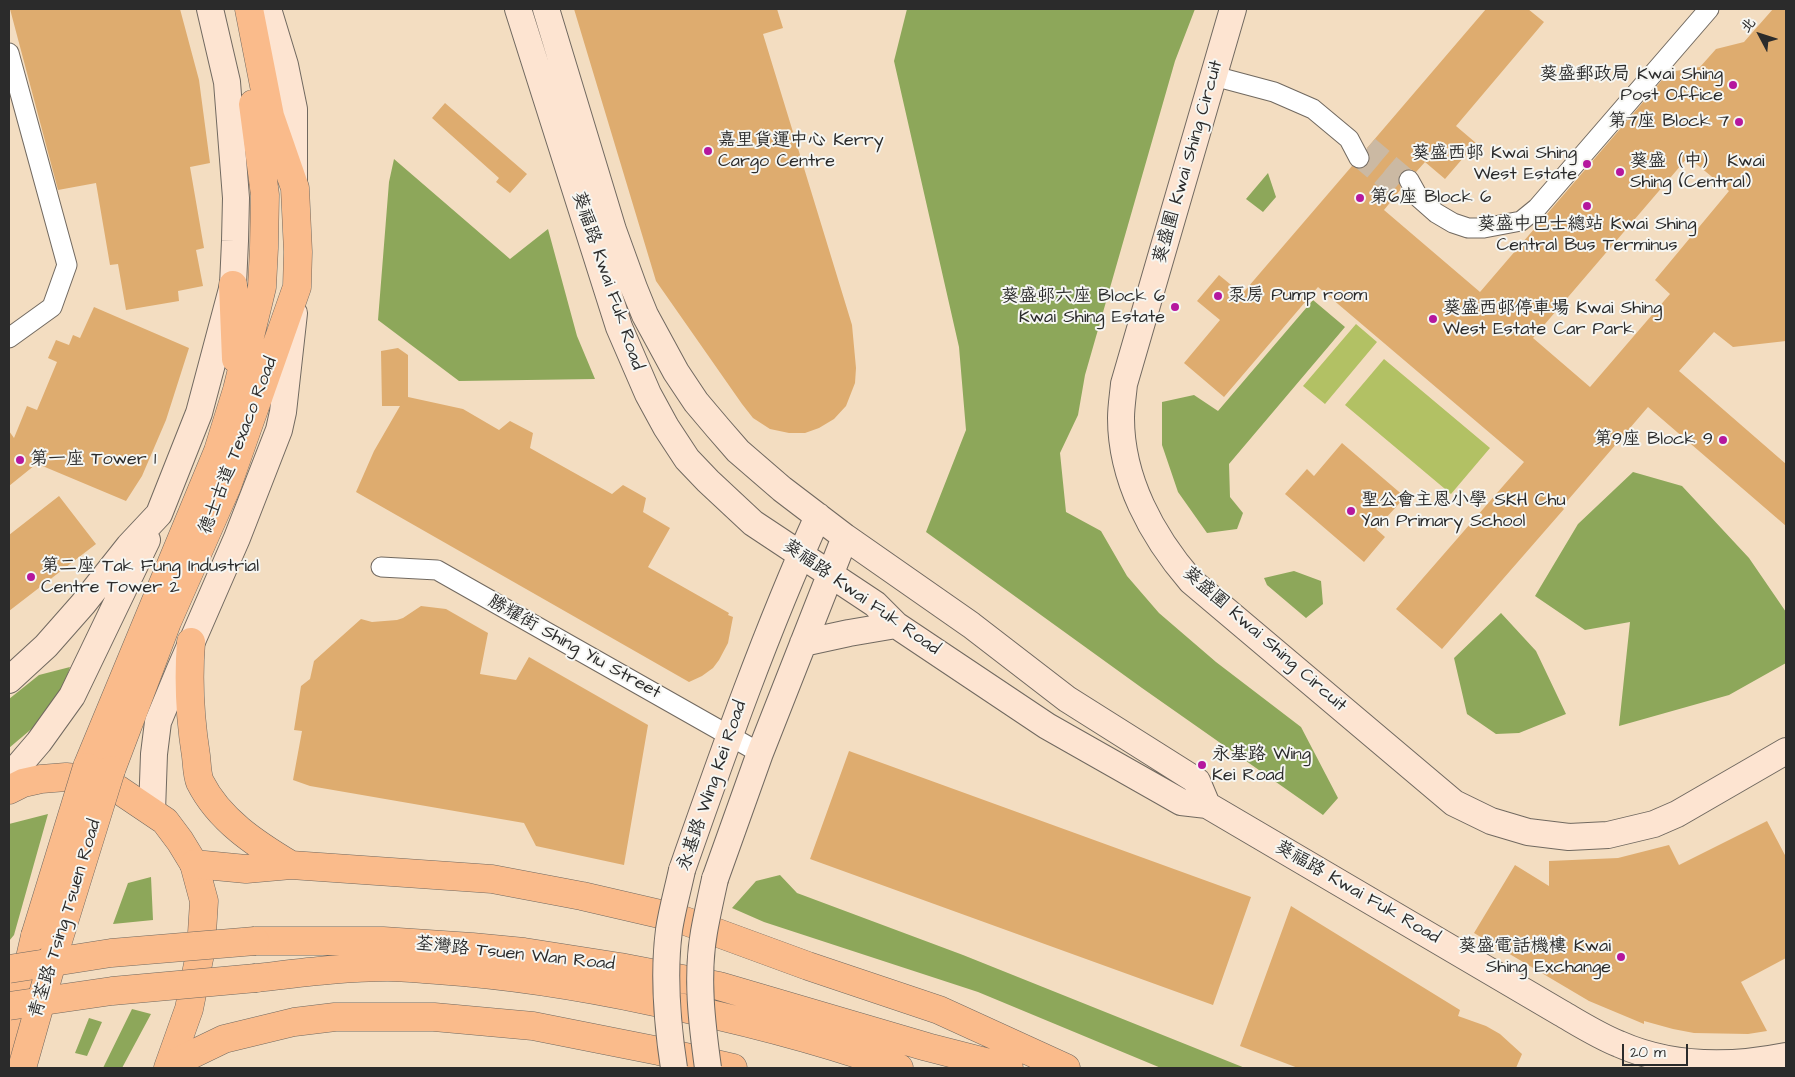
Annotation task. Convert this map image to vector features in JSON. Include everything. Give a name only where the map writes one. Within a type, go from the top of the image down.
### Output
[{"type":"main road","points":[[210,9],[227,82],[236,198],[233,285],[247,397]]},
{"type":"main road","points":[[234,9],[249,78],[265,195],[262,287],[247,397]]},
{"type":"main road","points":[[249,9],[270,116],[295,188]]},
{"type":"main road","name":"德士古道 Texaco Road","points":[[152,811],[154,754],[158,722],[237,538],[279,430],[283,412],[297,287],[298,252],[294,109],[285,65],[268,9]]},
{"type":"main road","name":"葵福路 Kwai Fuk Road","points":[[518,9],[619,327],[648,394],[666,428],[687,459],[753,523],[876,604],[896,625],[1047,726],[1180,802],[1207,805],[1561,1013],[1618,1044],[1663,1058],[1720,1064],[1761,1061],[1786,1056]]},
{"type":"main road","name":"葵福路 Kwai Fuk Road","points":[[546,9],[620,249],[634,288],[658,342],[696,402],[738,451],[782,489],[1067,698],[1197,781],[1207,805]]},
{"type":"main road","name":"葵盛圍 Kwai Shing Circuit","points":[[1233,9],[1124,384],[1121,418],[1124,450],[1134,486],[1145,513],[1160,541],[1175,563],[1191,581],[1454,802],[1500,824],[1528,832],[1569,837],[1608,835],[1654,824],[1677,814],[1786,751]]},
{"type":"main road","points":[[9,778],[72,696],[159,514],[199,412],[233,285]]},
{"type":"main road","name":"德士古道 Texaco Road","points":[[99,769],[150,615],[218,451],[247,397],[297,287]]},
{"type":"main road","name":"德士古道 Texaco Road","points":[[99,769],[227,486],[247,397]]},
{"type":"main road","points":[[9,680],[46,646],[83,604],[129,546],[159,514]]},
{"type":"main road","name":"永基路 Wing Kei Road","points":[[674,1068],[669,1039],[666,996],[667,956],[670,928],[682,870],[729,735],[800,555],[818,516]]},
{"type":"main road","name":"永基路 Wing Kei Road","points":[[708,1068],[703,1035],[700,987],[704,934],[715,879],[760,752],[845,537]]},
{"type":"main road","points":[[802,643],[896,625]]},
{"type":"main road","points":[[191,642],[189,669],[192,729],[199,780],[217,809],[238,830],[291,865]]},
{"type":"main road","name":"青荃路 Tsing Tsuen Road","points":[[9,1050],[35,936],[99,769]]},
{"type":"main road","name":"青荃路 Tsing Tsuen Road","points":[[22,1068],[58,941],[99,769]]},
{"type":"main road","points":[[9,790],[41,779],[66,777],[97,780],[119,790],[152,811],[165,822],[180,841],[194,864],[204,901],[201,950],[189,1009],[169,1067]]},
{"type":"main road","points":[[194,864],[246,869],[291,865],[492,879],[582,896],[677,918],[808,966],[939,1010],[1066,1068]]},
{"type":"main road","name":"荃灣路 Tsuen Wan Road","points":[[9,969],[111,953],[255,941],[373,941],[524,952],[620,967],[719,986],[927,1047],[1009,1068]]},
{"type":"main road","name":"荃灣路 Tsuen Wan Road","points":[[9,1006],[112,991],[256,978],[340,968],[389,967],[476,973],[590,989],[714,1014],[804,1038],[899,1068]]},
{"type":"main road","points":[[169,1067],[224,1040],[294,1022],[335,1017],[434,1017],[533,1026],[733,1068]]},
{"type":"street","points":[[1404,186],[1436,213],[1453,223],[1468,228],[1484,228],[1521,221],[1537,208],[1709,9]]},
{"type":"street","points":[[9,53],[67,265],[52,306],[9,338]]},
{"type":"street","points":[[1214,76],[1274,92],[1313,109],[1364,152]]},
{"type":"street","name":"勝耀街 Shing Yiu Street","points":[[381,567],[436,570],[760,752]]},
{"type":"green space","points":[[907,9],[1195,9],[1175,61],[1085,375],[1078,415],[1060,453],[1066,512],[1101,531],[1127,576],[1159,613],[1216,662],[1301,727],[1338,798],[1323,815],[1142,688],[926,532],[966,430],[959,347],[894,61]]},
{"type":"green space","points":[[394,159],[510,259],[548,229],[577,336],[595,379],[459,381],[378,320],[389,182]]},
{"type":"green space","points":[[1268,173],[1276,197],[1263,212],[1246,199]]},
{"type":"green space","points":[[1313,300],[1345,327],[1229,464],[1230,497],[1243,513],[1237,529],[1207,533],[1178,492],[1162,445],[1162,402],[1194,395],[1218,411]]},
{"type":"green space","points":[[1356,324],[1377,342],[1325,404],[1303,386]]},
{"type":"green space","points":[[1384,359],[1490,448],[1451,494],[1345,405]]},
{"type":"green space","points":[[1633,472],[1682,486],[1749,558],[1786,612],[1786,663],[1729,695],[1619,726],[1630,622],[1585,630],[1535,596],[1578,524]]},
{"type":"green space","points":[[1294,571],[1321,581],[1323,604],[1306,618],[1267,585],[1264,578]]},
{"type":"green space","points":[[1501,613],[1536,651],[1566,714],[1519,733],[1496,734],[1467,714],[1454,658]]},
{"type":"green space","points":[[70,667],[60,697],[35,726],[9,748],[9,699],[39,675]]},
{"type":"green space","points":[[48,814],[14,935],[9,941],[9,824]]},
{"type":"green space","points":[[780,875],[797,893],[963,955],[1245,1068],[1161,1068],[978,992],[764,922],[732,908],[756,881]]},
{"type":"green space","points":[[151,877],[153,920],[113,924],[128,883]]},
{"type":"green space","points":[[132,1009],[151,1014],[122,1068],[103,1068]]},
{"type":"green space","points":[[89,1018],[102,1022],[87,1056],[75,1053]]},
{"type":"building","points":[[10,9],[180,9],[199,80],[210,163],[190,167],[204,248],[196,250],[203,286],[178,291],[179,301],[126,310],[118,264],[110,265],[96,183],[58,190]]},
{"type":"building","name":"嘉里貨運中心 Kerry Cargo Centre","points":[[574,9],[777,9],[783,28],[763,34],[852,325],[856,368],[855,383],[846,406],[834,419],[819,428],[805,433],[789,433],[770,429],[753,418],[656,281]]},
{"type":"building","points":[[1486,9],[1528,9],[1544,22],[1456,126],[1476,143],[1445,179],[1425,162],[1416,172],[1410,169],[1404,170],[1398,179],[1401,189],[1384,210],[1480,292],[1669,72],[1700,67],[1716,49],[1744,42],[1773,9],[1786,9],[1786,341],[1733,347],[1714,332],[1679,371],[1786,464],[1786,526],[1648,407],[1562,507],[1564,509],[1442,649],[1396,609],[1524,462],[1318,287],[1224,397],[1184,363],[1220,320],[1197,301],[1219,275],[1242,294],[1352,166],[1359,169],[1365,168],[1370,158],[1367,148]],"holes":[[[1688,157],[1729,191],[1655,280],[1670,294],[1590,387],[1533,338]]]},
{"type":"building","points":[[445,103],[527,174],[510,193],[496,182],[499,178],[432,118]]},
{"type":"building","points":[[94,307],[189,348],[166,420],[142,476],[126,501],[33,462],[35,465],[9,486],[9,431],[14,438],[27,406],[37,410],[57,362],[48,358],[56,340],[69,345],[73,335],[80,338]]},
{"type":"building","points":[[398,348],[408,355],[408,397],[463,409],[499,430],[510,421],[533,433],[530,448],[612,494],[623,485],[646,498],[643,512],[670,528],[648,567],[733,617],[728,643],[713,668],[689,682],[356,492],[374,451],[400,406],[382,406],[381,351]]},
{"type":"building","points":[[1342,443],[1405,497],[1376,529],[1385,537],[1364,562],[1285,494],[1307,469],[1314,476]]},
{"type":"building","name":"第二座 Tak Fung Industrial Centre Tower 2","points":[[59,496],[96,544],[9,611],[9,535]]},
{"type":"building","points":[[421,606],[446,609],[488,633],[480,674],[516,680],[529,657],[648,725],[624,865],[536,846],[524,823],[310,786],[293,780],[302,731],[294,730],[301,686],[310,679],[314,661],[361,619],[372,622],[397,620]]},
{"type":"building","points":[[849,751],[1251,897],[1213,1005],[810,859]]},
{"type":"building","name":"葵盛電話機樓 Kwai Shing Exchange","points":[[1767,821],[1786,857],[1786,958],[1741,982],[1767,1031],[1748,1034],[1694,1033],[1644,1021],[1644,1024],[1589,1001],[1474,933],[1515,865],[1549,886],[1549,861],[1618,858],[1669,845],[1679,865]]},
{"type":"building","points":[[1291,906],[1460,1010],[1458,1016],[1486,1026],[1500,1034],[1522,1054],[1516,1068],[1298,1068],[1240,1046]]},
{"type":"tunnel","points":[[1369,146],[1409,180]]},
{"type":"tunnel","points":[[1359,158],[1399,192]]},
{"type":"place","name":"葵盛郵政局 Kwai Shing Post Office","points":[[1733,85]]},
{"type":"place","name":"第7座 Block 7","points":[[1739,122]]},
{"type":"place","name":"嘉里貨運中心 Kerry Cargo Centre","points":[[708,151]]},
{"type":"place","name":"葵盛西邨 Kwai Shing West Estate","points":[[1587,164]]},
{"type":"place","name":"葵盛（中） Kwai Shing (Central)","points":[[1620,172]]},
{"type":"place","name":"第6座 Block 6","points":[[1360,198]]},
{"type":"place","name":"葵盛中巴士總站 Kwai Shing Central Bus Terminus","points":[[1587,206]]},
{"type":"place","name":"泵房 Pump room","points":[[1218,296]]},
{"type":"place","name":"葵盛邨六座 Block 6 Kwai Shing Estate","points":[[1175,307]]},
{"type":"place","name":"葵盛西邨停車場 Kwai Shing West Estate Car Park","points":[[1433,319]]},
{"type":"place","name":"第9座 Block 9","points":[[1723,440]]},
{"type":"place","name":"第一座 Tower 1","points":[[20,460]]},
{"type":"place","name":"聖公會主恩小學 SKH Chu Yan Primary School","points":[[1351,511]]},
{"type":"place","name":"第二座 Tak Fung Industrial Centre Tower 2","points":[[31,577]]},
{"type":"place","name":"永基路 Wing Kei Road","points":[[1202,765]]},
{"type":"place","name":"葵盛電話機樓 Kwai Shing Exchange","points":[[1621,957]]}]
